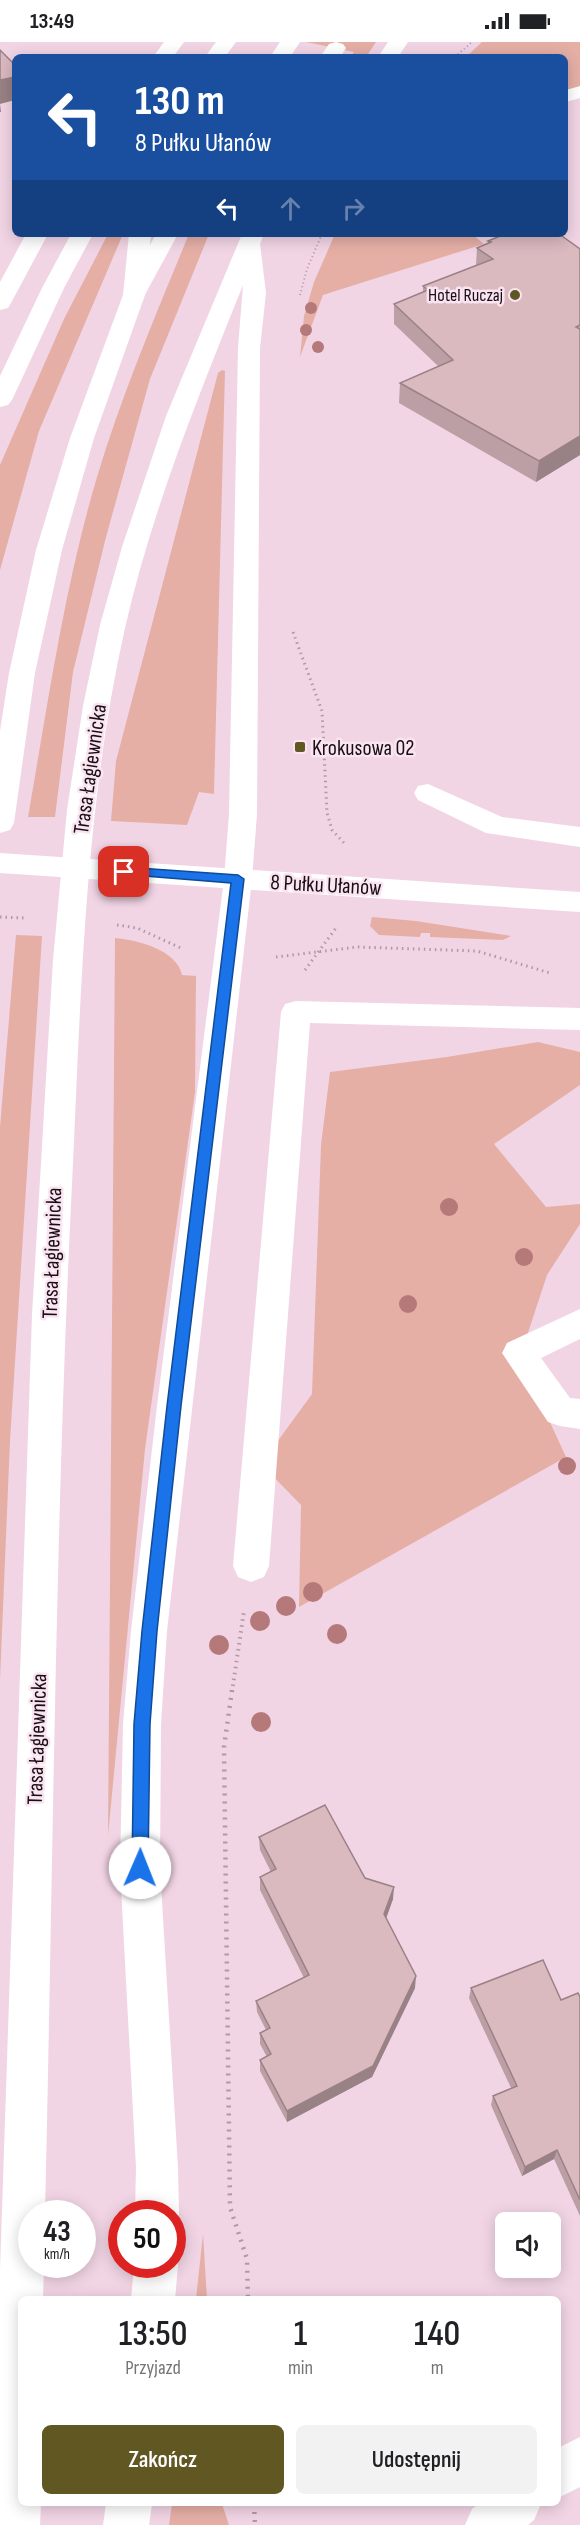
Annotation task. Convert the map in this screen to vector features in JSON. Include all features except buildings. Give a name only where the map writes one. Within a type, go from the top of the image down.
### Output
[{"type":"main road","points":[[0,303],[35,237]]},
{"type":"main road","points":[[0,400],[53,288],[80,237]]},
{"type":"main road","points":[[134,295],[140,237]]},
{"type":"main road","points":[[0,823],[22,673],[49,550],[82,438],[134,295],[165,237]]},
{"type":"main road","points":[[157,2200],[140,1868],[142,1724],[149,1631],[238,879],[243,814],[249,348],[255,293],[251,237]]},
{"type":"main road","name":"Trasa Łagiewnicka","points":[[21,2296],[49,1315],[68,960],[81,810],[96,706],[113,625],[135,547],[178,416],[251,237]]},
{"type":"main road","points":[[428,793],[496,826],[580,837]]},
{"type":"main road","name":"8 Pułku Ułanów","points":[[0,862],[580,902]]},
{"type":"main road","points":[[251,1566],[296,1012],[580,1019]]},
{"type":"main road","points":[[580,1323],[519,1353],[560,1412],[580,1414]]},
{"type":"main road","points":[[153,2296],[155,2278]]},
{"type":"main road","points":[[561,2473],[580,2460]]},
{"type":"main road","points":[[17,2525],[18,2471]]},
{"type":"main road","points":[[126,2525],[129,2506]]},
{"type":"main road","points":[[488,2525],[515,2506]]},
{"type":"path","points":[[458,54],[472,42]]},
{"type":"path","points":[[299,302],[306,269],[321,237]]},
{"type":"path","points":[[291,628],[322,711],[327,813],[332,830],[346,844],[345,853]]},
{"type":"path","points":[[118,925],[137,928],[191,953]]},
{"type":"path","points":[[296,1012],[298,987],[315,953],[338,925]]},
{"type":"path","points":[[273,957],[385,946],[477,951],[534,970],[554,973]]},
{"type":"path","points":[[248,2296],[247,2259],[230,2207],[224,1747],[251,1566]]},
{"type":"path","points":[[254,2506],[255,2525]]},
{"type":"shaded area","points":[[306,42],[376,42],[368,54],[353,54],[354,52]]},
{"type":"shaded area","points":[[482,42],[580,42],[580,87],[568,90],[568,54],[469,54]]},
{"type":"shaded area","points":[[106,237],[122,237],[39,431],[0,570],[0,465],[64,319]]},
{"type":"shaded area","points":[[188,237],[208,237],[150,379],[106,537],[73,672],[55,817],[28,817],[58,646],[85,519],[117,415]]},
{"type":"shaded area","points":[[334,237],[476,237],[484,244],[323,295],[300,357],[304,316],[314,282]]},
{"type":"shaded area","points":[[225,371],[214,794],[199,792],[187,825],[111,821],[116,761],[218,373]]},
{"type":"shaded area","points":[[372,917],[416,921],[511,936],[503,940],[430,937],[430,933],[421,933],[420,937],[379,935],[370,926]]},
{"type":"shaded area","points":[[16,935],[42,936],[10,1441],[0,1680],[0,1127]]},
{"type":"shaded area","points":[[115,938],[155,948],[173,959],[182,975],[196,976],[195,1092],[145,1449],[108,1836]]},
{"type":"shaded area","points":[[538,1042],[580,1052],[580,1085],[494,1144],[546,1207],[580,1204],[580,1224],[547,1275],[520,1357],[566,1457],[299,1607],[301,1505],[261,1464],[312,1394],[321,1145],[330,1072],[447,1057]]},
{"type":"shaded area","points":[[203,2234],[207,2296],[196,2296]]},
{"type":"shaded area","points":[[172,2506],[223,2506],[229,2525],[169,2525]]},
{"type":"place","name":"Hotel Ruczaj","points":[[515,295]]},
{"type":"place","name":"Krokusowa 02","points":[[300,747]]},
{"type":"route","points":[[124,872],[238,879],[149,1631],[142,1724],[140,1868]]}]
